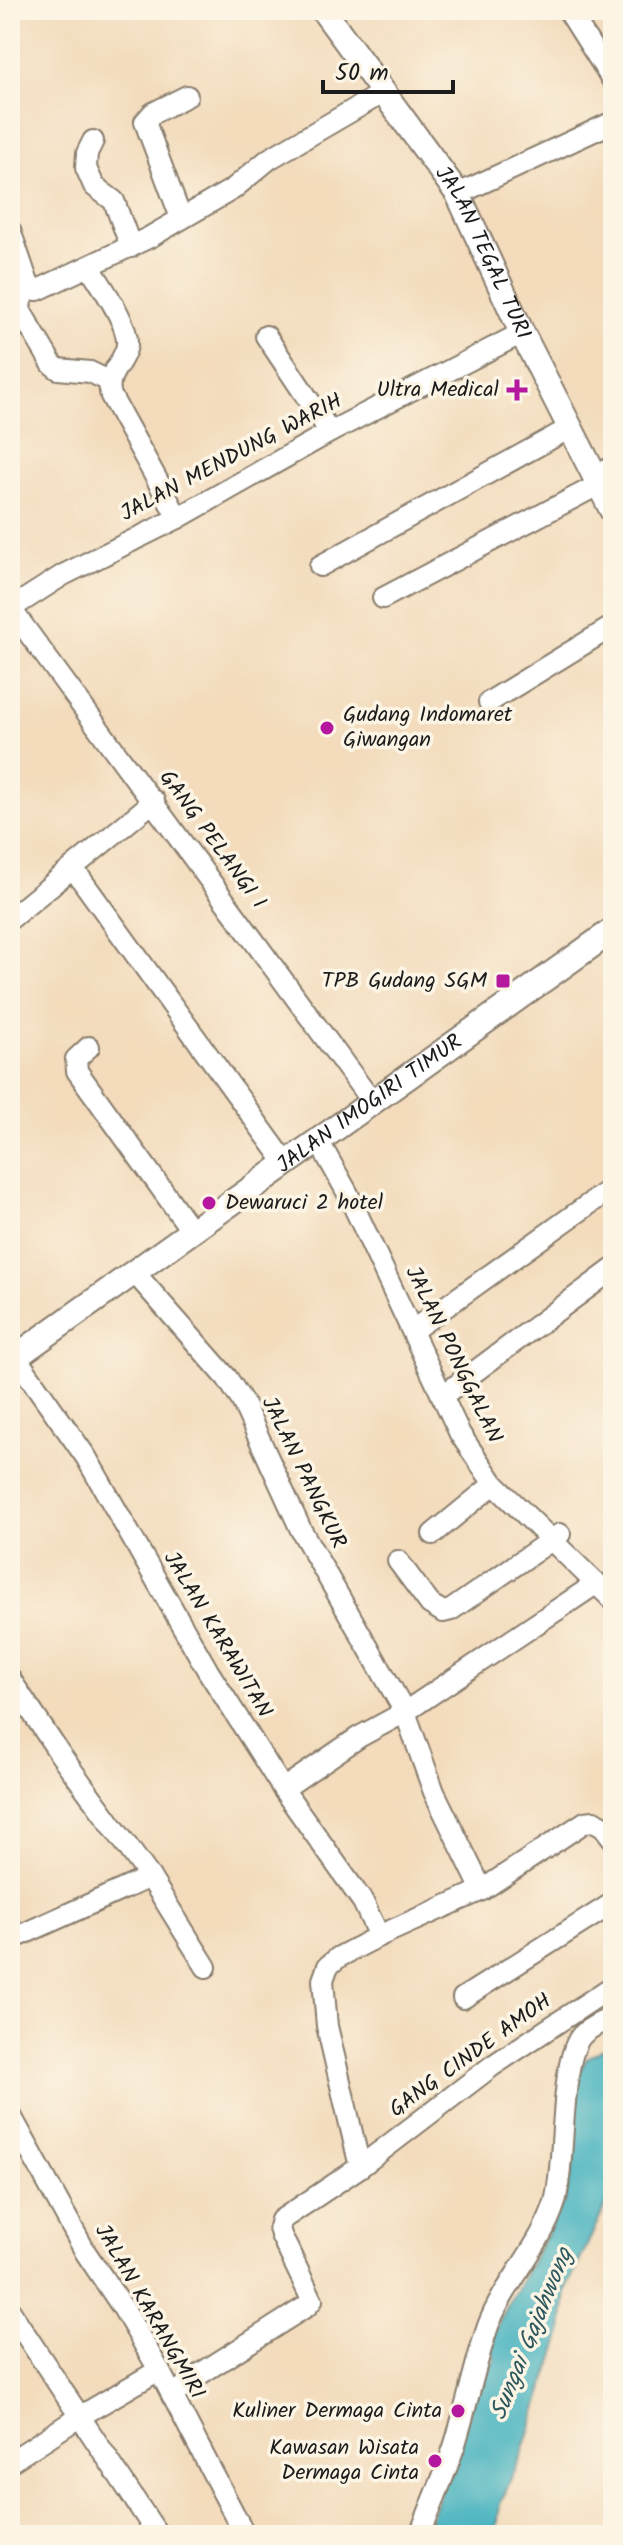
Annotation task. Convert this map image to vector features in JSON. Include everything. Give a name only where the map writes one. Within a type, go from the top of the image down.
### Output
[{"type":"main road","name":"JALAN TEGAL TURI","points":[[323,10],[458,194],[570,428],[602,476],[613,512]]},
{"type":"main road","name":"JALAN IMOGIRI TIMUR","points":[[13,1358],[613,930]]},
{"type":"street","points":[[568,10],[613,81]]},
{"type":"street","points":[[10,230],[29,286],[38,290],[131,247],[233,189],[269,159],[384,92]]},
{"type":"street","points":[[181,218],[145,122],[153,113],[187,96]]},
{"type":"street","points":[[458,194],[613,122]]},
{"type":"street","points":[[93,141],[87,153],[86,168],[94,186],[114,201],[131,247]]},
{"type":"street","points":[[90,267],[126,334],[125,352],[109,381],[111,396],[178,518]]},
{"type":"street","points":[[29,286],[21,300],[20,310],[52,364],[64,372],[84,371],[109,381]]},
{"type":"street","name":"JALAN MENDUNG WARIH","points":[[11,609],[63,575],[178,518],[330,432],[522,333]]},
{"type":"street","points":[[266,336],[330,432]]},
{"type":"street","points":[[320,566],[570,428]]},
{"type":"street","points":[[383,598],[602,476]]},
{"type":"street","name":"GANG PELANGI I","points":[[11,609],[372,1102]]},
{"type":"street","points":[[489,702],[613,626]]},
{"type":"street","points":[[10,919],[154,801]]},
{"type":"street","points":[[73,868],[286,1163]]},
{"type":"street","points":[[89,1047],[76,1059],[77,1071],[191,1230]]},
{"type":"street","name":"JALAN PONGGALAN","points":[[318,1140],[347,1192],[460,1434],[494,1484],[556,1537],[613,1600]]},
{"type":"street","points":[[413,1330],[613,1187]]},
{"type":"street","points":[[442,1396],[613,1269]]},
{"type":"street","name":"JALAN PANGKUR","points":[[134,1272],[227,1378],[242,1401],[301,1530],[405,1712],[434,1792],[482,1890]]},
{"type":"street","name":"JALAN KARAWITAN","points":[[13,1358],[86,1457],[208,1671],[283,1789],[363,1902],[379,1936]]},
{"type":"street","points":[[433,1534],[494,1484]]},
{"type":"street","points":[[398,1561],[430,1604],[443,1612],[451,1610],[556,1537]]},
{"type":"street","points":[[283,1789],[359,1737],[405,1712],[597,1583]]},
{"type":"street","points":[[10,1679],[60,1754],[150,1877],[206,1967]]},
{"type":"street","points":[[360,2167],[327,2026],[323,1980],[328,1966],[379,1936],[482,1890],[585,1822],[594,1821],[603,1826],[613,1839]]},
{"type":"street","points":[[10,1940],[150,1877]]},
{"type":"street","points":[[463,1998],[613,1903]]},
{"type":"street","name":"GANG CINDE AMOH","points":[[172,2396],[200,2374],[310,2303],[312,2296],[281,2235],[281,2220],[360,2167],[492,2066],[613,1986]]},
{"type":"street","points":[[417,2534],[437,2497],[489,2324],[543,2231],[555,2202],[563,2152],[568,2069],[573,2048],[584,2033],[613,2016]]},
{"type":"street","name":"JALAN KARANGMIRI","points":[[10,2114],[86,2253],[159,2370],[245,2535]]},
{"type":"street","points":[[10,2311],[158,2535]]},
{"type":"street","points":[[10,2462],[159,2370]]},
{"type":"water","name":"Sungai Gajahwong","points":[[613,2044],[613,2190],[566,2290],[562,2332],[523,2452],[500,2504],[496,2535],[424,2535],[476,2395],[495,2359],[489,2340],[565,2200],[573,2157],[577,2076],[587,2058]]},
{"type":"place","name":"Ultra Medical","points":[[517,390]]},
{"type":"place","name":"Gudang Indomaret Giwangan","points":[[327,728]]},
{"type":"place","name":"TPB Gudang SGM","points":[[503,981]]},
{"type":"place","name":"Dewaruci 2 hotel","points":[[209,1203]]},
{"type":"place","name":"Kuliner Dermaga Cinta","points":[[458,2411]]},
{"type":"place","name":"Kawasan Wisata Dermaga Cinta","points":[[435,2461]]}]
